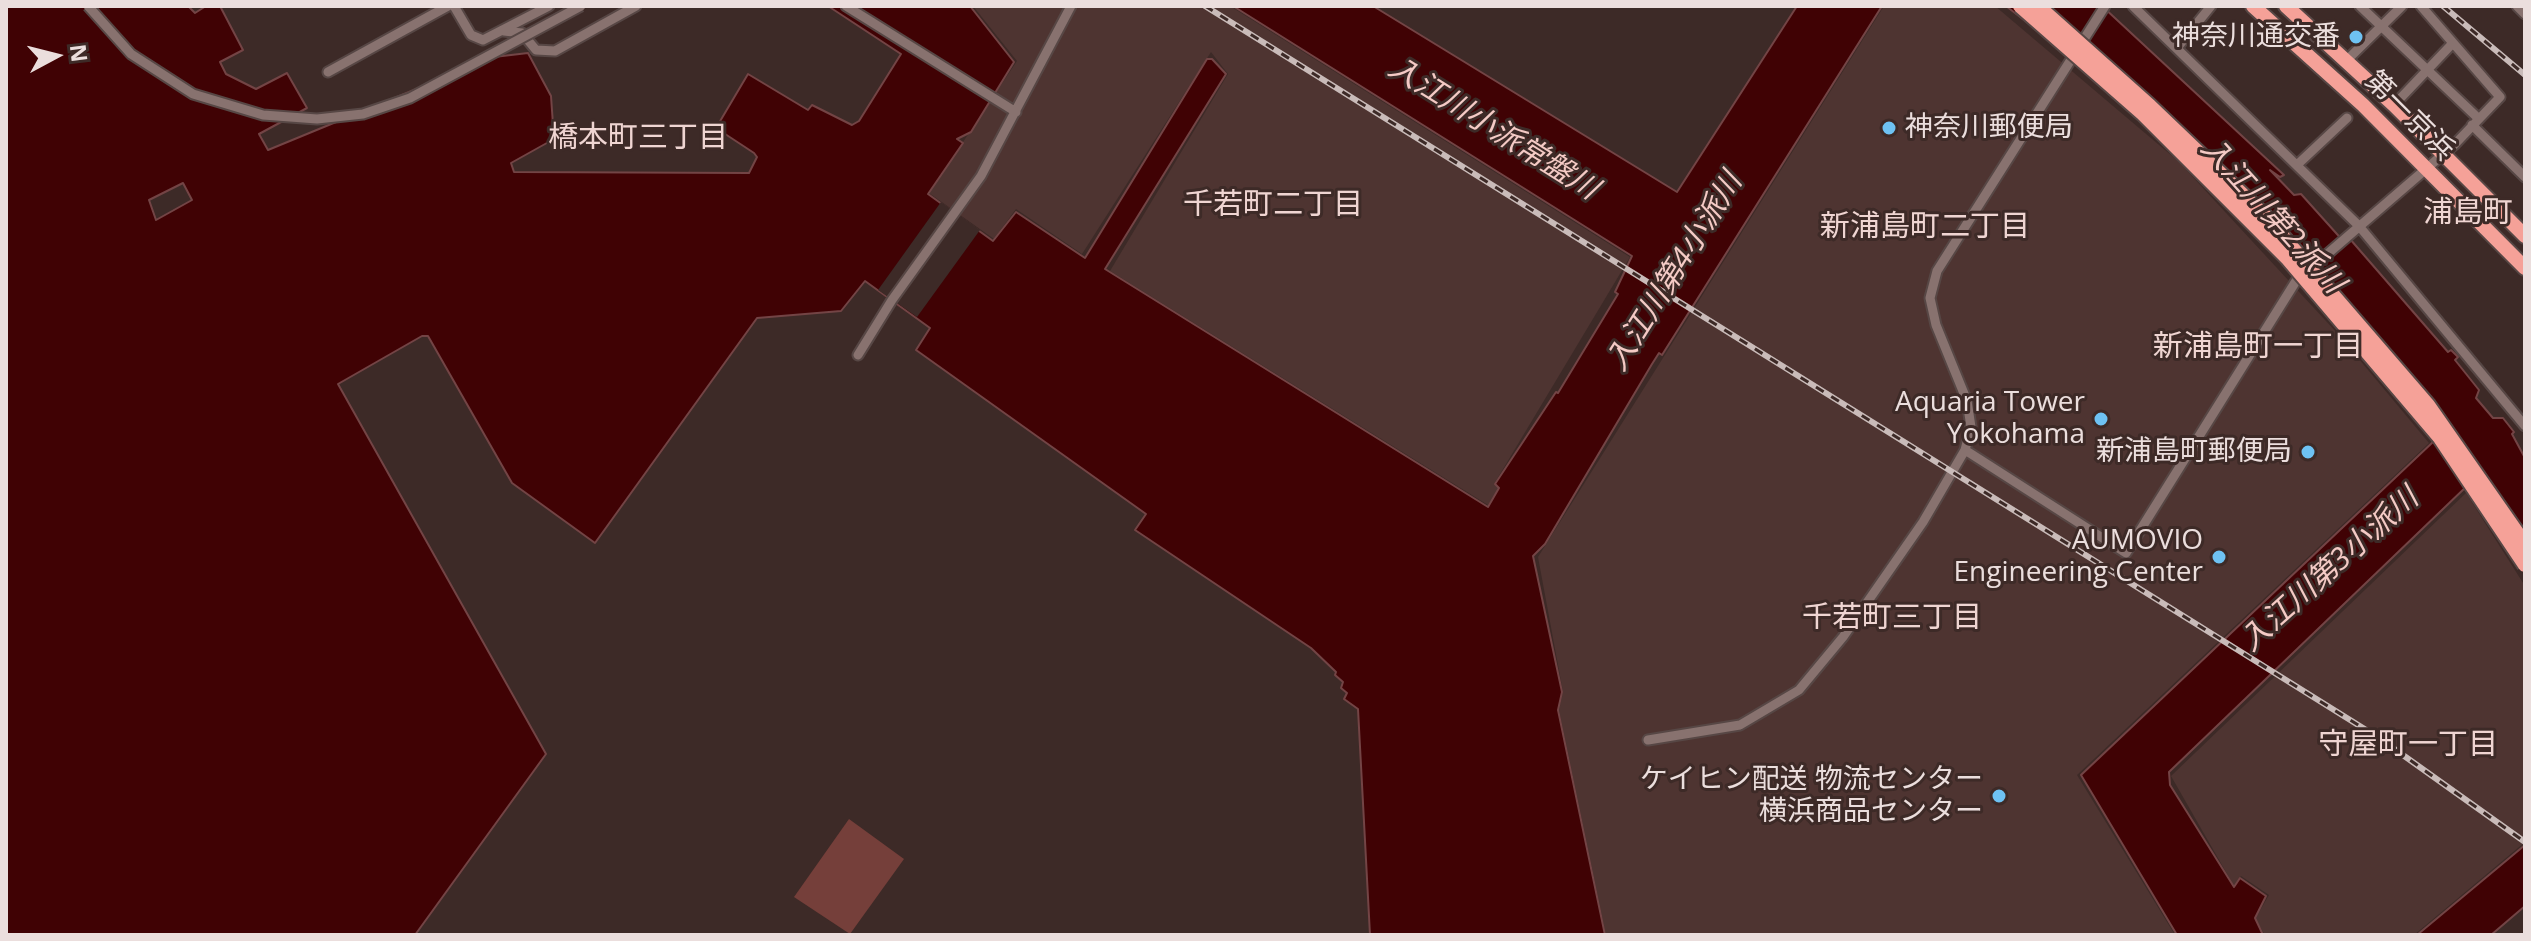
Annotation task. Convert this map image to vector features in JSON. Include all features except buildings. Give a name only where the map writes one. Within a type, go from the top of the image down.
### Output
[{"type":"highway","points":[[2020,6],[2143,114],[2287,258],[2440,438],[2525,565]]},
{"type":"highway","points":[[2038,6],[2150,106],[2265,216],[2428,405],[2525,544]]},
{"type":"highway","name":"第一京浜","points":[[2253,6],[2302,48],[2525,268]]},
{"type":"highway","name":"第一京浜","points":[[2286,6],[2394,105],[2525,236]]},
{"type":"street","points":[[88,6],[131,54],[193,94],[263,115],[317,119],[363,114],[410,98],[581,6]]},
{"type":"street","points":[[328,72],[451,6],[477,39],[489,40],[549,6]]},
{"type":"street","points":[[504,31],[522,33],[536,50],[555,51],[636,6]]},
{"type":"street","points":[[846,6],[1016,112]]},
{"type":"street","points":[[858,355],[892,300],[981,176],[1071,6]]},
{"type":"street","points":[[1648,740],[1740,725],[1799,690],[1887,577],[1965,450],[1971,427],[1967,401],[1936,325],[1930,298],[1937,271],[2105,6]]},
{"type":"street","points":[[2133,6],[2359,226],[2525,426]]},
{"type":"street","points":[[2177,48],[2211,6]]},
{"type":"street","points":[[2360,6],[2427,70],[2525,177]]},
{"type":"street","points":[[2347,60],[2402,6]]},
{"type":"street","points":[[1965,450],[2126,553],[2296,281],[2443,154],[2500,97],[2421,6]]},
{"type":"street","points":[[2517,6],[2525,14]]},
{"type":"street","points":[[522,33],[529,17]]},
{"type":"street","points":[[2394,105],[2452,44]]},
{"type":"street","points":[[2298,164],[2347,118]]},
{"type":"shaded area","points":[[973,6],[1230,6],[1630,257],[1494,484],[1499,488],[1488,505],[1110,271],[1228,74],[1211,52],[1082,254],[1016,209],[994,239],[929,193],[1017,61]]},
{"type":"shaded area","points":[[1884,6],[1995,6],[2178,161],[2338,334],[2429,443],[2077,775],[2175,935],[1606,935],[1559,710],[1563,692],[1538,557]]},
{"type":"shaded area","points":[[2466,493],[2525,586],[2525,842],[2414,935],[2265,935],[2255,919],[2269,895],[2241,876],[2234,886],[2171,776]]},
{"type":"shaded area","points":[[849,819],[904,859],[850,934],[794,897]]},
{"type":"water","points":[[6,6],[188,6],[195,13],[206,6],[220,6],[243,50],[220,62],[226,74],[256,89],[287,73],[307,108],[259,134],[268,150],[494,57],[528,53],[551,96],[554,139],[511,163],[514,172],[749,173],[757,157],[716,128],[748,74],[808,110],[812,105],[852,125],[859,121],[901,54],[828,6],[970,6],[1014,62],[971,132],[957,139],[963,143],[928,194],[993,241],[1016,212],[1085,258],[1207,59],[1212,59],[1226,74],[1105,269],[1488,507],[1499,488],[1495,484],[1558,393],[1618,294],[1615,292],[1632,256],[1233,6],[1373,6],[1677,192],[1797,6],[1882,6],[1662,355],[1659,353],[1652,364],[1545,544],[1533,556],[1562,692],[1558,710],[1605,935],[1370,935],[1358,709],[1344,699],[1347,693],[1341,688],[1343,682],[1335,675],[1336,672],[1311,648],[1135,530],[1146,514],[916,350],[930,328],[865,281],[841,311],[757,318],[595,543],[512,483],[428,336],[422,336],[338,384],[546,754],[415,935],[6,935]],"holes":[[[183,183],[192,200],[156,220],[149,200]]]},
{"type":"water","points":[[2006,6],[2102,6],[2284,175],[2280,177],[2270,170],[2294,195],[2301,194],[2345,243],[2350,239],[2448,352],[2451,350],[2458,357],[2455,360],[2479,390],[2476,398],[2493,418],[2503,418],[2514,432],[2512,434],[2525,458],[2525,573],[2468,485],[2169,772],[2170,785],[2234,887],[2240,878],[2266,896],[2255,918],[2263,935],[2177,935],[2081,775],[2434,441],[2265,239],[2078,62]]},
{"type":"water","points":[[2525,845],[2525,906],[2491,935],[2417,935]]},
{"type":"pier","points":[[941,202],[980,230],[917,317],[878,290]]},
{"type":"railway","points":[[1205,6],[2379,738],[2525,842]]},
{"type":"railway","points":[[2443,6],[2525,75]]},
{"type":"place","name":"神奈川通交番","points":[[2356,37]]},
{"type":"place","name":"神奈川郵便局","points":[[1889,128]]},
{"type":"place","name":"Aquaria Tower Yokohama","points":[[2101,419]]},
{"type":"place","name":"新浦島町郵便局","points":[[2308,452]]},
{"type":"place","name":"AUMOVIO Engineering Center","points":[[2219,557]]},
{"type":"place","name":"ケイヒン配送 物流センター 横浜商品センター","points":[[1999,796]]},
{"type":"district","name":"橋本町三丁目","points":[[638,138]]},
{"type":"district","name":"千若町二丁目","points":[[1273,205]]},
{"type":"district","name":"浦島町","points":[[2468,213]]},
{"type":"district","name":"新浦島町二丁目","points":[[1925,227]]},
{"type":"district","name":"新浦島町一丁目","points":[[2258,347]]},
{"type":"district","name":"千若町三丁目","points":[[1892,618]]},
{"type":"district","name":"守屋町一丁目","points":[[2408,745]]},
{"type":"water label","name":"入江川小派常盤川","points":[[1493,129]]},
{"type":"water label","name":"入江川第2派川","points":[[2272,216]]},
{"type":"water label","name":"入江川第4小派川","points":[[1675,272]]},
{"type":"water label","name":"入江川第3小派川","points":[[2330,570]]}]
